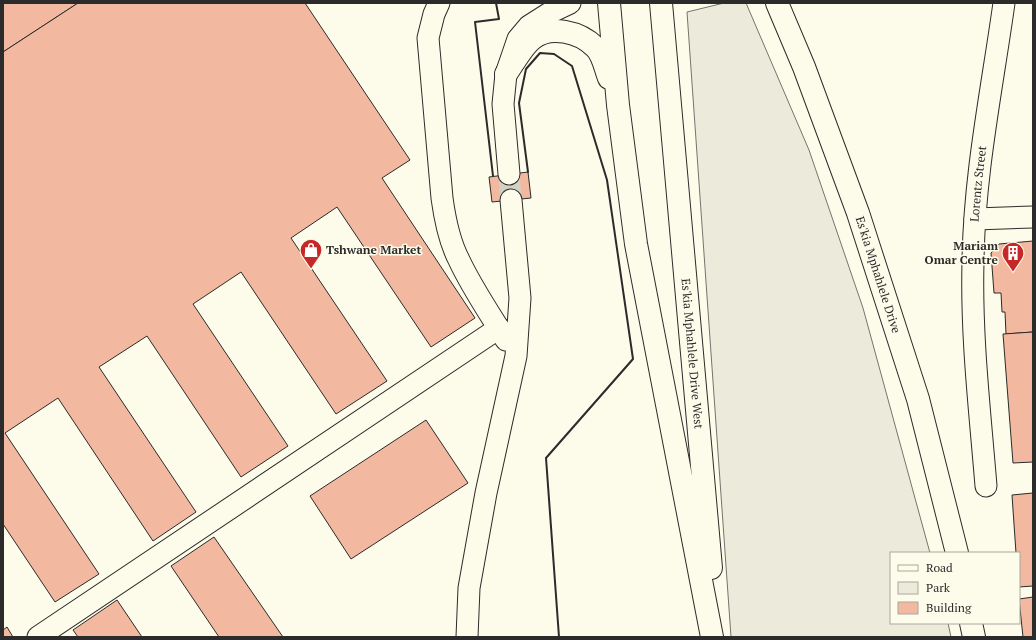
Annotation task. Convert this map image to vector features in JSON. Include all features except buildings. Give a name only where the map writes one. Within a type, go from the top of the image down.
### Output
[{"type":"main road","points":[[609,3],[618,106],[636,244],[712,637]]},
{"type":"main road","name":"Es'kia Mphahlele Drive West","points":[[661,3],[717,637]]},
{"type":"main road","name":"Es'kia Mphahlele Drive","points":[[777,3],[804,67],[858,213],[915,391],[957,552]]},
{"type":"main road","points":[[506,74],[531,40],[538,35],[550,31],[568,32],[580,36],[596,47],[601,56],[618,106]]},
{"type":"main road","points":[[971,624],[974,637]]},
{"type":"lane","points":[[439,3],[434,14],[428,38],[444,218],[447,231],[458,260],[516,356]]},
{"type":"lane","points":[[509,174],[503,104],[506,74],[518,39],[529,26],[551,12],[570,3]]},
{"type":"lane","name":"Lorentz Street","points":[[986,486],[975,349],[973,263],[980,163],[1004,3]]},
{"type":"lane","points":[[467,637],[469,588],[486,493],[516,356],[520,298],[511,200]]},
{"type":"lane","points":[[975,219],[1033,217]]},
{"type":"lane","points":[[38,637],[499,328]]},
{"type":"green space","points":[[724,3],[746,3],[809,150],[863,308],[930,552],[890,552],[890,624],[948,624],[951,637],[731,637],[687,12]]},
{"type":"tunnel","points":[[509,174],[511,200]]},
{"type":"wall","points":[[493,176],[475,22],[499,19],[496,3]]},
{"type":"wall","points":[[528,172],[519,103],[526,69],[540,53],[554,54],[572,66],[607,180],[633,359],[546,458],[559,637]]},
{"type":"place","name":"Tshwane Market","points":[[311,270]]},
{"type":"place","name":"Mariam Omar Centre","points":[[1013,272]]}]
